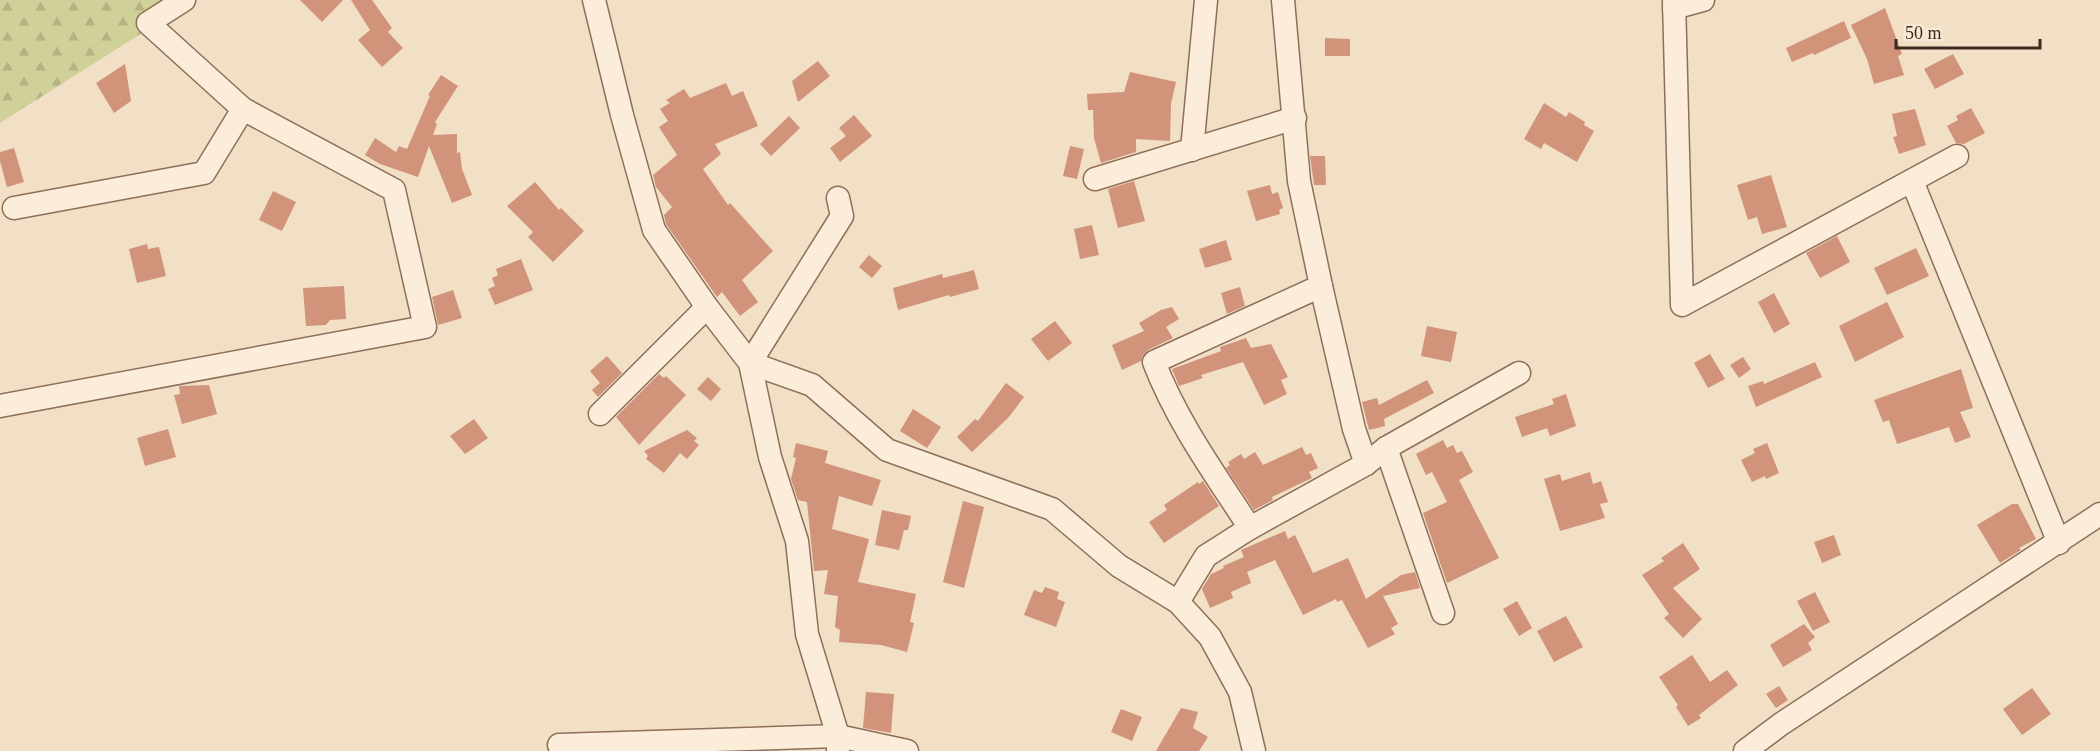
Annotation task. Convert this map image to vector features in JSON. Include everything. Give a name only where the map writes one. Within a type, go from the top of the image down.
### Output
[{"type":"street","points":[[0,406],[425,327],[394,190],[243,109],[148,23],[184,0]]},
{"type":"street","points":[[594,0],[622,116],[654,230],[707,307],[750,363],[770,457],[797,541],[807,634],[838,743]]},
{"type":"street","points":[[1192,150],[1206,0]]},
{"type":"street","points":[[1282,0],[1295,118],[1299,181],[1354,429],[1366,464]]},
{"type":"street","points":[[1703,0],[1674,4],[1683,305],[1957,156]]},
{"type":"street","points":[[14,208],[204,173],[243,109]]},
{"type":"street","points":[[1095,179],[1295,118]]},
{"type":"street","points":[[1912,181],[2059,543]]},
{"type":"street","points":[[750,363],[842,216],[838,198]]},
{"type":"street","points":[[1250,528],[1188,431],[1164,388],[1154,362],[1321,286]]},
{"type":"street","points":[[600,414],[707,307]]},
{"type":"street","points":[[750,363],[812,385],[886,450],[1052,509],[1119,566],[1178,602],[1210,637],[1240,692],[1254,751]]},
{"type":"street","points":[[1178,602],[1206,556],[1250,528],[1366,464],[1386,448],[1519,373]]},
{"type":"street","points":[[1386,448],[1443,613]]},
{"type":"street","points":[[1745,751],[1781,724],[2100,514]]},
{"type":"street","points":[[559,745],[838,743],[907,751]]},
{"type":"green space","points":[[0,0],[194,0],[0,123]]},
{"type":"building","points":[[300,0],[343,0],[322,22]]},
{"type":"building","points":[[351,0],[372,0],[392,28],[388,32],[403,48],[382,67],[358,40],[370,30]]},
{"type":"building","points":[[1885,8],[1902,54],[1898,56],[1904,75],[1874,84],[1867,59],[1851,25]]},
{"type":"building","points":[[1844,21],[1851,38],[1814,55],[1813,53],[1792,62],[1786,48]]},
{"type":"building","points":[[1325,38],[1350,39],[1350,56],[1325,56]]},
{"type":"building","points":[[1953,54],[1964,74],[1935,89],[1924,69]]},
{"type":"building","points":[[818,61],[830,76],[798,102],[792,81]]},
{"type":"building","points":[[125,64],[131,101],[114,113],[96,83]]},
{"type":"building","points":[[1130,72],[1176,82],[1171,104],[1170,141],[1136,139],[1136,152],[1101,163],[1094,138],[1093,110],[1088,110],[1087,94],[1124,92]]},
{"type":"building","points":[[441,75],[458,86],[435,122],[437,124],[433,135],[457,134],[457,153],[460,152],[462,169],[472,195],[452,203],[429,146],[418,177],[380,164],[365,155],[375,138],[396,152],[399,146],[407,149],[430,96],[428,95]]},
{"type":"building","points":[[726,83],[732,96],[743,91],[758,126],[715,144],[721,154],[703,169],[728,205],[730,203],[773,251],[742,280],[758,302],[740,316],[722,292],[717,297],[666,224],[664,215],[672,207],[656,187],[653,175],[677,155],[659,127],[668,121],[660,109],[670,103],[666,100],[684,89],[690,98]]},
{"type":"building","points":[[1544,103],[1566,117],[1569,112],[1594,131],[1577,162],[1544,143],[1541,149],[1524,139]]},
{"type":"building","points":[[1971,108],[1985,133],[1964,144],[1956,143],[1947,126],[1958,120],[1956,116]]},
{"type":"building","points":[[1915,109],[1926,145],[1899,154],[1893,137],[1897,136],[1892,114]]},
{"type":"building","points":[[854,115],[872,136],[840,162],[830,148],[846,136],[839,128]]},
{"type":"building","points":[[789,116],[800,128],[771,156],[760,144]]},
{"type":"building","points":[[1070,146],[1084,149],[1077,179],[1063,176]]},
{"type":"building","points":[[14,148],[24,182],[7,187],[0,152]]},
{"type":"building","points":[[1310,156],[1325,156],[1326,185],[1314,185]]},
{"type":"building","points":[[1771,175],[1787,227],[1762,234],[1757,217],[1748,220],[1737,185]]},
{"type":"building","points":[[1134,181],[1145,221],[1118,228],[1108,189]]},
{"type":"building","points":[[535,182],[559,210],[561,208],[584,231],[553,262],[528,237],[533,232],[507,206]]},
{"type":"building","points":[[1270,185],[1272,194],[1278,192],[1283,208],[1279,210],[1280,214],[1256,221],[1247,191]]},
{"type":"building","points":[[273,191],[296,202],[282,231],[259,220]]},
{"type":"building","points":[[1092,225],[1099,255],[1080,259],[1074,229]]},
{"type":"building","points":[[1837,236],[1850,262],[1820,278],[1806,253]]},
{"type":"building","points":[[1226,240],[1232,260],[1205,268],[1199,249]]},
{"type":"building","points":[[147,244],[148,249],[159,247],[166,276],[137,283],[129,249]]},
{"type":"building","points":[[1916,248],[1929,276],[1887,295],[1874,268]]},
{"type":"building","points":[[869,255],[882,266],[872,278],[859,267]]},
{"type":"building","points":[[521,259],[533,290],[495,305],[488,289],[495,286],[492,278],[498,275],[496,269]]},
{"type":"building","points":[[974,270],[979,289],[898,310],[893,288],[942,274],[943,278]]},
{"type":"building","points":[[344,286],[346,319],[330,320],[326,325],[306,326],[303,288]]},
{"type":"building","points":[[1240,287],[1245,306],[1227,314],[1221,293]]},
{"type":"building","points":[[453,290],[462,318],[438,325],[432,297]]},
{"type":"building","points":[[1774,293],[1790,324],[1774,333],[1758,302]]},
{"type":"building","points":[[1887,302],[1904,337],[1855,362],[1839,326]]},
{"type":"building","points":[[1172,307],[1179,319],[1166,327],[1173,338],[1148,350],[1141,361],[1122,370],[1112,345],[1144,331],[1139,323],[1161,310]]},
{"type":"building","points":[[1055,321],[1072,343],[1048,361],[1031,339]]},
{"type":"building","points":[[1427,326],[1457,332],[1451,362],[1421,356]]},
{"type":"building","points":[[1246,338],[1251,348],[1271,344],[1288,377],[1281,380],[1287,394],[1264,405],[1243,362],[1201,375],[1203,378],[1179,386],[1172,369],[1221,351],[1220,347]]},
{"type":"building","points":[[1710,354],[1725,379],[1708,388],[1694,363]]},
{"type":"building","points":[[607,356],[622,373],[598,397],[592,390],[600,383],[590,371]]},
{"type":"building","points":[[1743,357],[1751,369],[1739,378],[1730,365]]},
{"type":"building","points":[[1815,362],[1822,377],[1756,407],[1748,386],[1763,381],[1764,384]]},
{"type":"building","points":[[1961,369],[1973,408],[1960,412],[1971,437],[1955,443],[1949,427],[1897,444],[1889,420],[1883,422],[1874,400]]},
{"type":"building","points":[[659,374],[664,378],[666,376],[686,395],[639,445],[616,417]]},
{"type":"building","points":[[708,377],[721,389],[711,401],[697,389]]},
{"type":"building","points":[[1427,380],[1434,393],[1384,419],[1385,426],[1369,430],[1362,402],[1377,398],[1379,405]]},
{"type":"building","points":[[1006,383],[1024,397],[1008,418],[972,452],[957,437],[975,419],[978,421]]},
{"type":"building","points":[[209,385],[217,414],[182,424],[174,395],[180,394],[179,386]]},
{"type":"building","points":[[1566,394],[1576,426],[1550,436],[1547,428],[1522,437],[1515,417],[1554,404],[1552,399]]},
{"type":"building","points":[[913,409],[941,427],[927,448],[900,431]]},
{"type":"building","points":[[474,419],[488,438],[465,454],[450,436]]},
{"type":"building","points":[[168,429],[176,457],[145,466],[137,438]]},
{"type":"building","points":[[687,430],[697,438],[694,441],[699,445],[687,459],[680,453],[664,473],[646,459],[648,456],[644,451]]},
{"type":"building","points":[[1443,440],[1447,448],[1453,445],[1457,453],[1462,451],[1473,472],[1459,480],[1499,558],[1447,583],[1423,513],[1447,502],[1432,472],[1426,475],[1416,454]]},
{"type":"building","points":[[796,443],[828,451],[825,463],[881,480],[872,506],[839,496],[832,529],[869,539],[858,582],[916,594],[910,622],[914,623],[907,652],[881,645],[839,642],[840,630],[835,627],[838,596],[824,594],[828,570],[814,571],[807,502],[798,500],[791,479],[796,458],[793,457]]},
{"type":"building","points":[[1767,443],[1779,473],[1752,482],[1741,460],[1755,453],[1753,449]]},
{"type":"building","points":[[1302,447],[1306,455],[1311,453],[1318,468],[1309,472],[1312,478],[1272,497],[1273,500],[1254,510],[1226,468],[1230,465],[1228,462],[1241,454],[1244,459],[1255,452],[1263,465]]},
{"type":"building","points":[[1590,472],[1593,484],[1601,481],[1608,502],[1600,504],[1605,518],[1560,531],[1544,479],[1560,474],[1562,481]]},
{"type":"building","points":[[1203,481],[1219,506],[1164,543],[1149,522],[1167,510],[1164,505]]},
{"type":"building","points":[[963,501],[984,507],[964,588],[943,582]]},
{"type":"building","points":[[2012,504],[2018,504],[2036,539],[2019,548],[2021,550],[2000,563],[1977,525]]},
{"type":"building","points":[[882,510],[911,516],[908,530],[904,530],[899,550],[875,545]]},
{"type":"building","points":[[1285,531],[1288,539],[1295,535],[1313,573],[1348,558],[1366,599],[1401,575],[1415,572],[1420,588],[1383,596],[1398,624],[1391,628],[1395,634],[1368,648],[1342,600],[1337,602],[1336,599],[1303,615],[1275,560],[1247,572],[1251,583],[1231,592],[1233,598],[1210,608],[1202,589],[1211,574],[1244,557],[1241,550]]},
{"type":"building","points":[[1834,535],[1841,555],[1822,563],[1814,542]]},
{"type":"building","points":[[1683,543],[1700,569],[1673,588],[1702,619],[1683,638],[1664,618],[1669,614],[1642,575],[1664,561],[1661,558]]},
{"type":"building","points":[[1045,587],[1059,592],[1057,599],[1065,602],[1056,627],[1024,615],[1034,590],[1042,593]]},
{"type":"building","points":[[1815,592],[1830,622],[1813,631],[1797,601]]},
{"type":"building","points":[[1517,601],[1532,628],[1519,636],[1503,609]]},
{"type":"building","points":[[1566,616],[1583,647],[1554,662],[1537,631]]},
{"type":"building","points":[[1804,624],[1815,637],[1808,643],[1812,650],[1783,667],[1770,645]]},
{"type":"building","points":[[1692,655],[1710,682],[1727,670],[1738,685],[1699,715],[1701,718],[1688,726],[1676,707],[1678,705],[1659,677]]},
{"type":"building","points":[[1779,686],[1788,700],[1776,708],[1766,694]]},
{"type":"building","points":[[2032,688],[2051,714],[2022,735],[2003,709]]},
{"type":"building","points":[[866,692],[894,694],[891,733],[863,728]]},
{"type":"building","points":[[1181,708],[1198,712],[1193,728],[1208,737],[1199,751],[1156,751]]},
{"type":"building","points":[[1121,709],[1142,717],[1132,741],[1111,732]]}]
